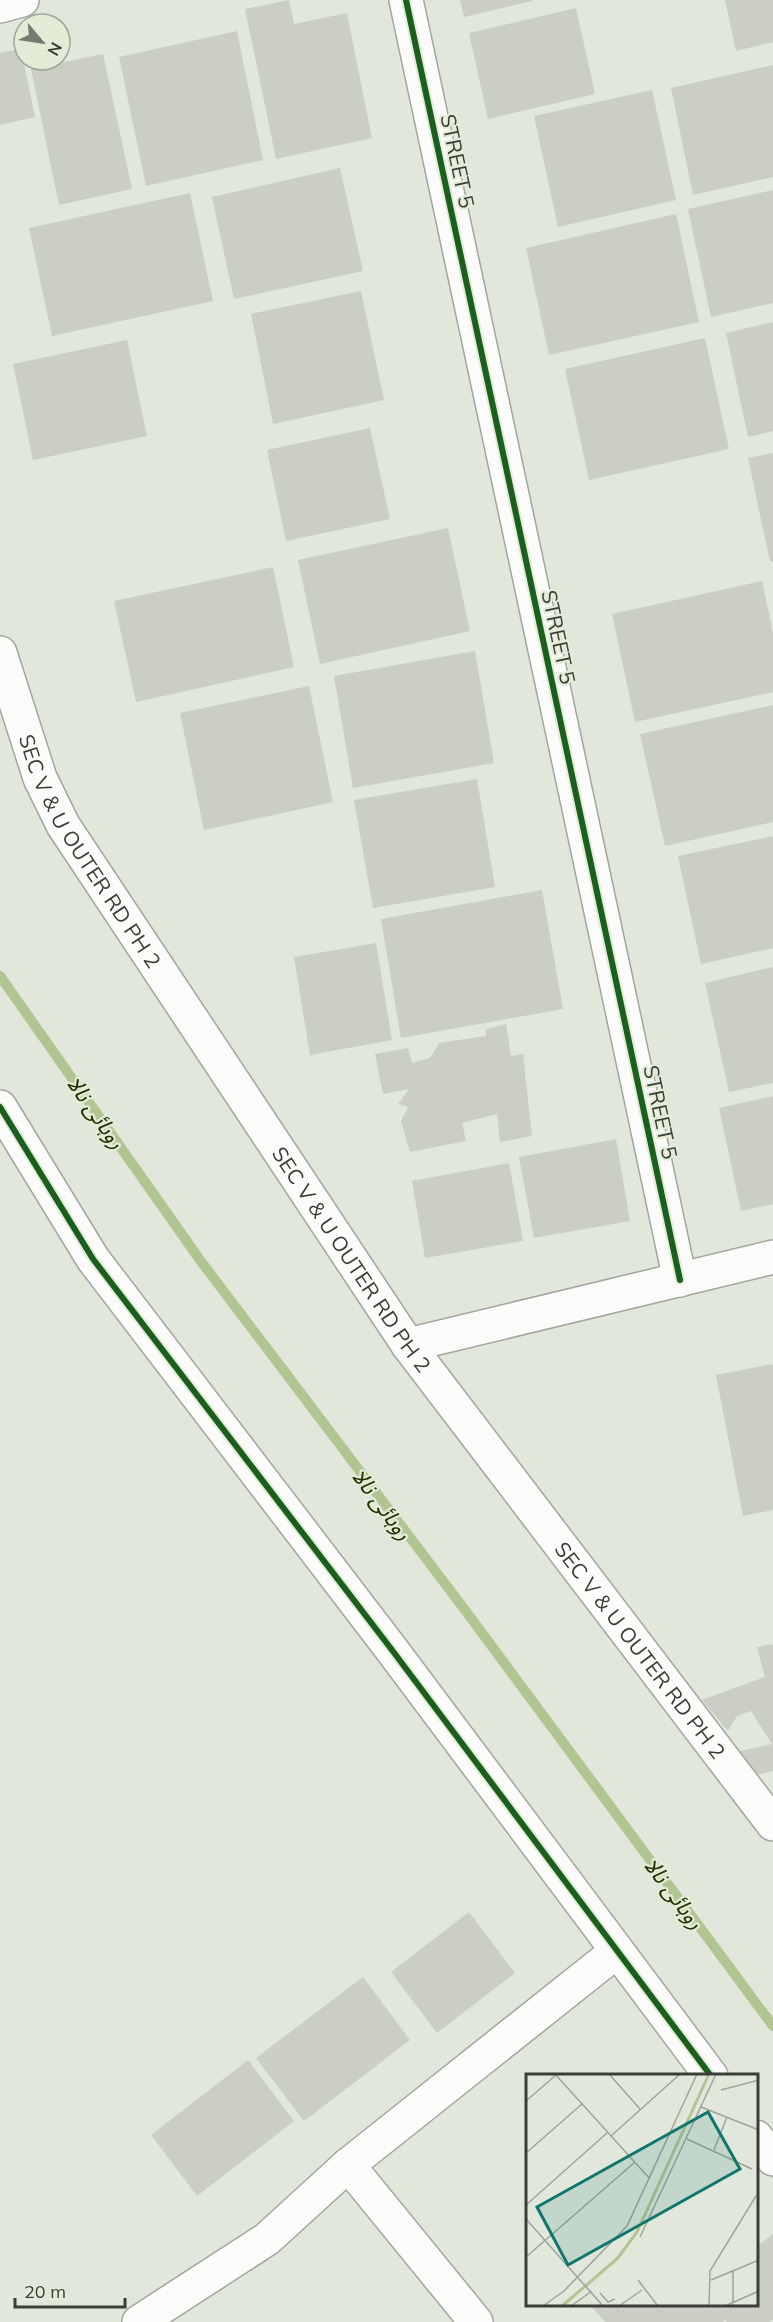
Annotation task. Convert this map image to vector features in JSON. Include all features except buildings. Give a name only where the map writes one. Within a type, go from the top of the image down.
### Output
[{"type":"street","points":[[0,6],[22,0]]},
{"type":"street","name":"STREET 5","points":[[406,0],[680,1280]]},
{"type":"street","name":"SEC V & U OUTER RD PH 2","points":[[0,652],[40,778],[63,825],[408,1345],[773,1824]]},
{"type":"street","points":[[0,1107],[93,1259],[392,1650],[709,2074]]},
{"type":"street","points":[[408,1345],[773,1257]]},
{"type":"street","points":[[139,2322],[267,2239],[348,2165],[617,1951]]},
{"type":"street","points":[[758,2140],[773,2159]]},
{"type":"street","points":[[348,2165],[476,2322]]},
{"type":"waterway","name":"روہائی نالا","points":[[0,976],[200,1260],[468,1614],[773,2026]]},
{"type":"cycle path","points":[[406,0],[680,1280]]},
{"type":"cycle path","points":[[0,1107],[93,1259],[392,1650],[710,2074]]}]
